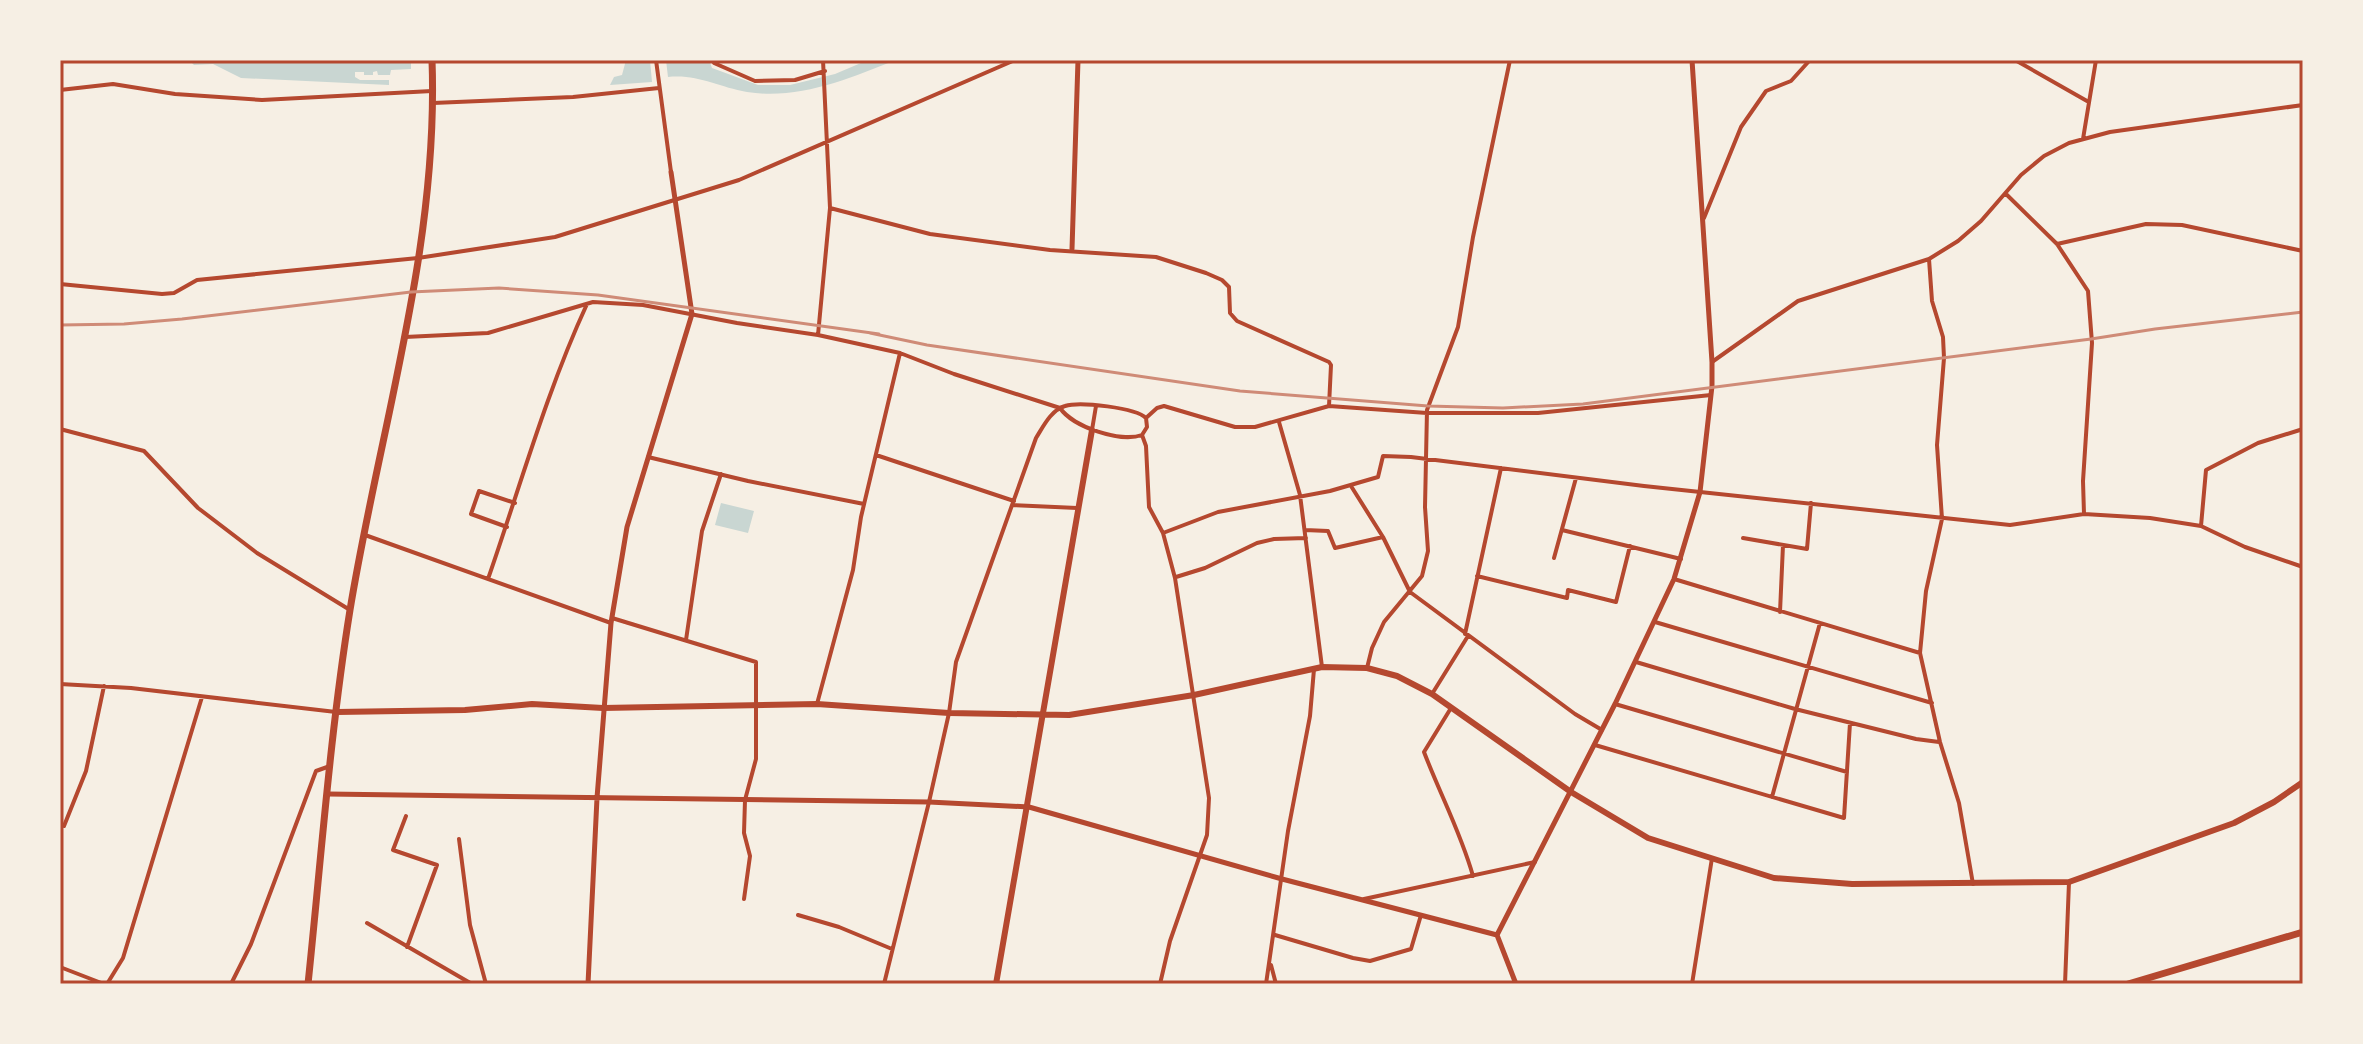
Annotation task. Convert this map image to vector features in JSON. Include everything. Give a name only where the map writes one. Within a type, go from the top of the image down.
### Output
[{"type":"highway","points":[[308,984],[330,766],[350,610],[405,337],[431,168],[432,60]]},
{"type":"highway","points":[[2128,984],[2303,932]]},
{"type":"main road","points":[[996,984],[1092,430]]},
{"type":"main road","points":[[337,712],[465,710],[532,704],[603,708],[817,704],[949,713],[1069,715],[1194,695],[1318,668],[1367,668],[1397,676],[1432,694],[1571,792],[1648,838],[1774,878],[1796,881],[2069,882],[2234,823],[2303,782]]},
{"type":"street","points":[[588,984],[597,798],[611,620],[627,527],[692,314],[656,60]]},
{"type":"street","points":[[714,60],[714,63],[755,81],[795,80],[825,72]]},
{"type":"street","points":[[818,335],[830,208],[823,60]]},
{"type":"street","points":[[60,284],[174,293],[197,280],[418,258],[555,237],[739,180],[1015,60]]},
{"type":"street","points":[[1072,249],[1078,60]]},
{"type":"street","points":[[1367,668],[1384,622],[1422,576],[1428,551],[1425,507],[1427,413],[1458,327],[1510,60]]},
{"type":"street","points":[[1516,984],[1497,935],[1655,622],[1681,559],[1700,492],[1712,362],[1692,60]]},
{"type":"street","points":[[1703,220],[1741,127],[1766,91],[1791,81],[1810,60]]},
{"type":"street","points":[[2015,60],[2087,101]]},
{"type":"street","points":[[2083,139],[2096,60]]},
{"type":"street","points":[[60,90],[113,84],[175,94],[247,100],[433,91]]},
{"type":"street","points":[[433,103],[573,97],[659,88]]},
{"type":"street","points":[[1712,362],[1798,301],[1929,259],[1958,241],[1981,221],[2021,175],[2044,156],[2083,139],[2110,132],[2303,105]]},
{"type":"street","points":[[2006,194],[2057,244],[2088,291],[2092,343],[2083,481],[2084,514]]},
{"type":"street","points":[[830,208],[930,234],[1050,250],[1072,249],[1156,257],[1222,280],[1229,287],[1230,313],[1237,321],[1329,362],[1329,406]]},
{"type":"street","points":[[2057,244],[2146,224],[2182,225],[2303,251]]},
{"type":"street","points":[[1929,259],[1932,301],[1943,337],[1937,445],[1942,519],[1926,591],[1920,653],[1940,742],[1959,803],[1973,884]]},
{"type":"street","points":[[405,337],[488,333],[593,302],[643,305],[818,335],[900,353],[1060,408],[1064,414],[1092,430],[1135,437],[1142,435],[1147,427],[1146,418],[1137,412],[1066,405],[1060,408],[1049,417],[1036,438],[956,662],[949,713],[884,984]]},
{"type":"street","points":[[488,579],[515,503],[538,423],[564,353],[587,304]]},
{"type":"street","points":[[817,704],[853,570],[864,504],[900,353]]},
{"type":"street","points":[[1146,418],[1164,406],[1235,427],[1255,427],[1329,406],[1427,413],[1538,413],[1711,395]]},
{"type":"street","points":[[1092,430],[1096,406]]},
{"type":"street","points":[[1266,984],[1288,831],[1318,668],[1300,495],[1279,422]]},
{"type":"street","points":[[60,429],[144,451],[179,490],[221,526],[257,553],[350,610]]},
{"type":"street","points":[[2201,526],[2206,470],[2258,443],[2303,429]]},
{"type":"street","points":[[1142,435],[1146,446],[1149,507],[1163,533],[1175,578],[1209,798],[1207,835],[1170,941],[1160,984]]},
{"type":"street","points":[[876,455],[1013,503],[1077,508]]},
{"type":"street","points":[[1163,533],[1218,512],[1351,486],[1378,477],[1383,456],[2010,525],[2084,514],[2150,518],[2201,526],[2245,547],[2303,567]]},
{"type":"street","points":[[648,457],[864,504]]},
{"type":"street","points":[[1432,694],[1467,635],[1501,468]]},
{"type":"street","points":[[686,641],[702,531],[721,474]]},
{"type":"street","points":[[1554,558],[1576,478]]},
{"type":"street","points":[[1351,486],[1383,537],[1410,592],[1575,714],[1602,730]]},
{"type":"street","points":[[507,527],[471,514],[479,491],[515,503]]},
{"type":"street","points":[[1743,538],[1807,549],[1811,503]]},
{"type":"street","points":[[1305,530],[1328,531],[1335,548],[1383,537]]},
{"type":"street","points":[[1562,530],[1681,559]]},
{"type":"street","points":[[365,535],[611,620],[756,662],[756,759],[745,800],[744,833],[750,856],[744,899]]},
{"type":"street","points":[[1175,578],[1205,568],[1257,543],[1306,538]]},
{"type":"street","points":[[1780,612],[1783,545]]},
{"type":"street","points":[[1477,576],[1567,598],[1568,590],[1616,602],[1630,546]]},
{"type":"street","points":[[1674,579],[1920,653]]},
{"type":"street","points":[[1655,622],[1932,703]]},
{"type":"street","points":[[1772,797],[1820,623]]},
{"type":"street","points":[[1636,662],[1795,709],[1916,739],[1940,742]]},
{"type":"street","points":[[60,684],[104,686],[337,712]]},
{"type":"street","points":[[60,824],[64,826],[86,771],[104,686]]},
{"type":"street","points":[[60,967],[105,984],[123,958],[202,697]]},
{"type":"street","points":[[1615,704],[1847,772]]},
{"type":"street","points":[[1451,708],[1424,752],[1462,838],[1473,876]]},
{"type":"street","points":[[1595,745],[1844,818],[1850,723]]},
{"type":"street","points":[[231,984],[251,944],[316,771],[330,766]]},
{"type":"street","points":[[328,794],[929,802],[1029,807],[1282,879],[1497,935]]},
{"type":"street","points":[[406,816],[393,850],[437,865],[407,947]]},
{"type":"street","points":[[459,839],[470,925],[486,984]]},
{"type":"street","points":[[1692,984],[1712,858]]},
{"type":"street","points":[[1362,900],[1535,862]]},
{"type":"street","points":[[2065,984],[2069,882]]},
{"type":"street","points":[[798,915],[839,927],[892,949]]},
{"type":"street","points":[[1275,935],[1370,961],[1411,949],[1421,915]]},
{"type":"street","points":[[367,923],[472,984]]},
{"type":"street","points":[[1271,963],[1276,984]]},
{"type":"shaded area","points":[[189,60],[414,60],[411,69],[391,70],[390,75],[378,75],[377,71],[373,75],[355,72],[355,77],[360,80],[389,80],[389,85],[241,78],[213,64],[194,65]]},
{"type":"shaded area","points":[[626,60],[650,60],[652,82],[610,85],[614,77],[622,75]]},
{"type":"shaded area","points":[[666,60],[709,60],[712,68],[758,85],[790,85],[835,74],[868,60],[896,60],[823,86],[766,94],[689,77],[668,77]]},
{"type":"shaded area","points":[[721,503],[754,511],[748,533],[715,525]]},
{"type":"railway","points":[[60,325],[124,324],[411,292],[499,288],[598,295],[879,334]]},
{"type":"railway","points":[[870,333],[927,345],[1240,391],[1428,406],[1503,408],[1583,404],[2303,312]]}]
